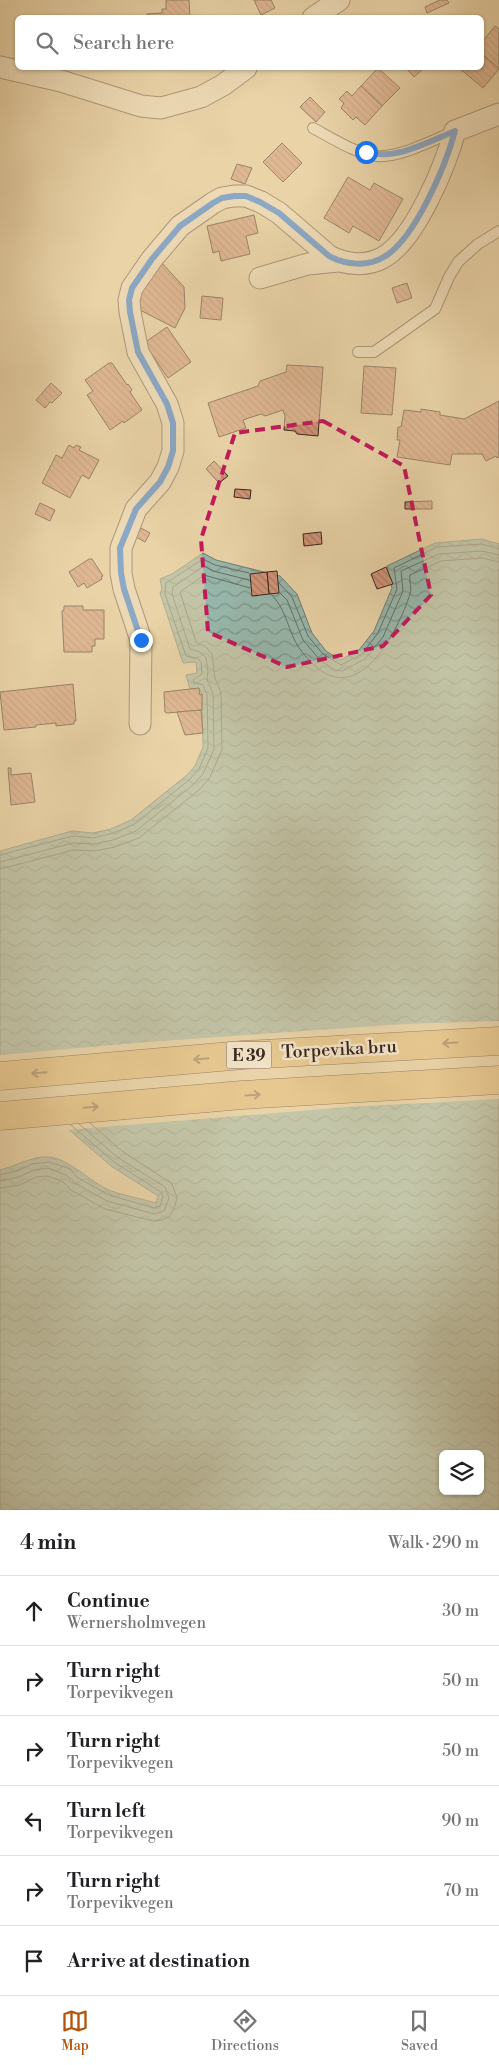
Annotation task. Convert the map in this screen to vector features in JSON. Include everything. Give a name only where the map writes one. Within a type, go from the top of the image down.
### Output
[{"type":"highway","name":"Torpevika bru","points":[[0,1076],[243,1055],[499,1041]]},
{"type":"highway","name":"E 39","points":[[4,1115],[242,1095],[499,1080]]},
{"type":"street","points":[[317,15],[339,0]]},
{"type":"street","points":[[0,67],[61,81],[141,106],[161,108],[201,97],[223,85],[243,70]]},
{"type":"street","points":[[260,278],[308,264],[338,261],[351,263],[372,262],[390,253],[410,230],[422,212],[450,150],[455,131],[499,114]]},
{"type":"street","points":[[140,724],[141,640],[124,589],[120,548],[136,509],[160,482],[168,467],[173,451],[173,423],[167,404],[138,352],[130,312],[129,300],[132,288],[152,259],[180,226],[222,198],[234,196],[246,196],[279,213],[329,256],[338,261]]},
{"type":"lane","points":[[313,128],[345,146],[377,156],[402,152],[455,131]]},
{"type":"lane","points":[[358,352],[374,352],[435,309],[449,276],[458,262],[470,250],[499,231]]},
{"type":"highlighted area","points":[[323,421],[404,466],[431,595],[383,646],[287,667],[208,632],[201,539],[235,433]]},
{"type":"water","points":[[482,539],[499,544],[499,1510],[0,1510],[0,1170],[42,1157],[56,1158],[111,1191],[156,1203],[158,1196],[111,1166],[0,1070],[0,851],[72,831],[93,833],[111,829],[131,820],[187,775],[195,766],[203,747],[202,694],[199,688],[190,689],[186,675],[197,673],[196,662],[183,663],[160,593],[162,589],[160,579],[172,574],[203,553],[216,560],[280,576],[297,594],[312,633],[326,651],[340,660],[359,650],[374,631],[392,588],[387,566],[435,543]]},
{"type":"pier","points":[[499,1021],[499,1099],[348,1107],[65,1130],[0,1073],[0,1055],[148,1042],[404,1024]]},
{"type":"building","points":[[166,0],[189,0],[190,15],[147,15],[162,13],[162,9],[166,9]]},
{"type":"building","points":[[254,0],[271,0],[275,8],[261,15]]},
{"type":"building","points":[[440,0],[447,0],[449,3],[427,13],[425,7]]},
{"type":"building","points":[[495,26],[499,29],[499,69],[484,56],[484,40]]},
{"type":"building","points":[[484,56],[499,69],[483,88],[461,70],[484,70]]},
{"type":"building","points":[[376,70],[380,70],[400,88],[382,106],[361,86]]},
{"type":"building","points":[[408,70],[422,70],[414,77]]},
{"type":"building","points":[[361,86],[382,106],[365,125],[356,117],[353,120],[341,108],[344,103],[339,99],[347,91],[352,96]]},
{"type":"building","points":[[310,97],[325,112],[316,122],[300,107]]},
{"type":"building","points":[[282,143],[302,163],[283,182],[263,162]]},
{"type":"building","points":[[237,164],[252,168],[245,184],[231,179]]},
{"type":"building","points":[[348,177],[370,190],[374,183],[403,199],[379,241],[353,226],[349,233],[324,218]]},
{"type":"building","points":[[254,215],[258,233],[246,236],[250,254],[221,261],[219,251],[213,253],[207,226]]},
{"type":"building","points":[[161,262],[184,287],[185,308],[175,328],[138,309],[140,296],[152,273]]},
{"type":"building","points":[[407,283],[412,298],[397,303],[392,288]]},
{"type":"building","points":[[202,296],[223,298],[221,320],[200,318]]},
{"type":"building","points":[[167,327],[191,362],[168,378],[144,343]]},
{"type":"building","points":[[109,363],[112,363],[128,384],[132,390],[130,392],[142,410],[110,430],[87,395],[93,391],[85,380]]},
{"type":"building","points":[[287,365],[323,367],[318,436],[297,434],[295,431],[284,430],[285,416],[283,410],[243,420],[246,428],[219,437],[208,403],[258,386],[260,381],[286,372]]},
{"type":"building","points":[[364,366],[396,368],[392,415],[361,413]]},
{"type":"building","points":[[51,383],[62,393],[45,408],[36,400]]},
{"type":"building","points":[[499,401],[499,457],[497,458],[496,456],[486,461],[482,454],[452,454],[450,465],[397,457],[400,440],[397,440],[398,427],[401,427],[404,410],[421,412],[421,409],[440,412],[440,415],[464,419]]},
{"type":"building","points":[[69,445],[74,448],[76,445],[81,447],[79,450],[99,460],[89,479],[82,475],[70,498],[42,483],[56,455],[62,458]]},
{"type":"building","points":[[214,461],[228,476],[219,483],[206,469]]},
{"type":"building","points":[[235,489],[251,490],[250,499],[234,497]]},
{"type":"building","points":[[432,501],[432,509],[405,509],[405,502]]},
{"type":"building","points":[[40,503],[55,510],[50,521],[35,514]]},
{"type":"building","points":[[141,528],[150,533],[145,542],[136,537]]},
{"type":"building","points":[[321,532],[322,544],[304,546],[303,534]]},
{"type":"building","points":[[92,559],[103,576],[101,577],[102,579],[87,588],[84,583],[78,587],[69,572]]},
{"type":"building","points":[[386,567],[393,584],[377,589],[371,574]]},
{"type":"building","points":[[277,571],[279,593],[269,594],[267,572]]},
{"type":"building","points":[[267,572],[269,594],[252,596],[250,574]]},
{"type":"building","points":[[64,606],[83,606],[83,610],[104,610],[104,639],[95,639],[95,646],[92,646],[92,652],[64,652],[62,611]]},
{"type":"building","points":[[73,684],[76,721],[74,721],[74,724],[56,726],[56,723],[4,730],[0,692]]},
{"type":"building","points":[[199,688],[200,695],[202,694],[202,710],[165,712],[164,692]]},
{"type":"building","points":[[201,710],[203,733],[185,735],[177,712]]},
{"type":"building","points":[[8,768],[11,768],[11,775],[31,773],[35,802],[11,805]]},
{"type":"route","points":[[141,640],[124,589],[120,548],[136,509],[160,482],[168,467],[173,451],[173,423],[167,404],[138,352],[130,312],[129,300],[132,288],[152,259],[180,226],[222,198],[234,196],[246,196],[279,213],[329,256],[338,261],[361,264],[383,258],[399,243],[422,212],[450,150],[455,131],[402,152],[377,156],[366,152]]}]
